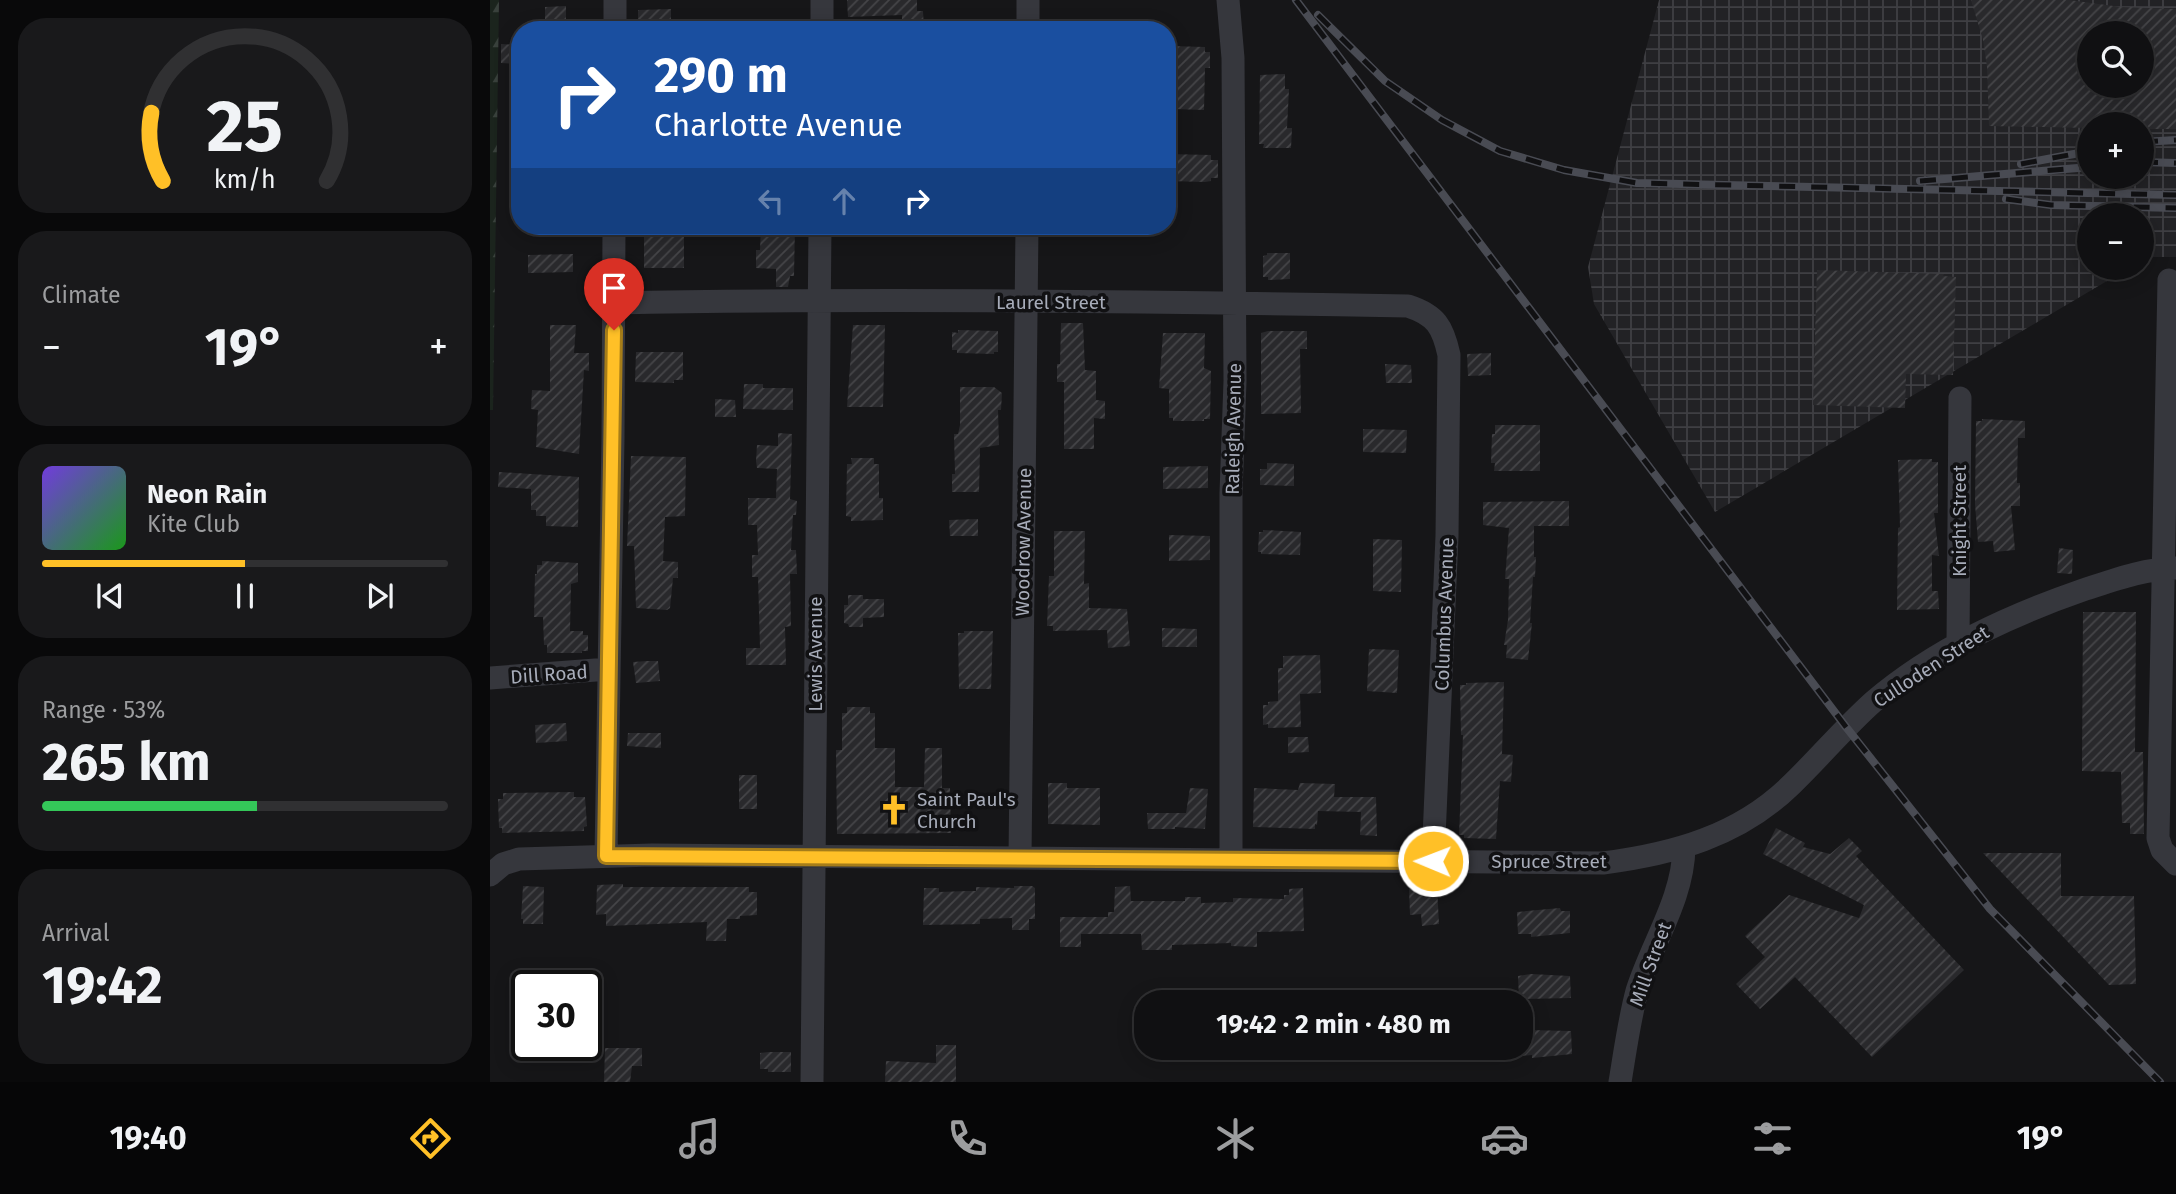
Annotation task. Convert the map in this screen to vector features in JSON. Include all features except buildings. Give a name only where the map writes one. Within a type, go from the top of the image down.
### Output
[{"type":"street","points":[[614,21],[615,0]]},
{"type":"street","points":[[822,0],[822,21]]},
{"type":"street","points":[[1028,0],[1028,21]]},
{"type":"street","name":"Raleigh Avenue","points":[[1228,0],[1233,58],[1234,303],[1231,859]]},
{"type":"street","points":[[606,856],[614,235]]},
{"type":"street","name":"Lewis Avenue","points":[[811,1082],[820,235]]},
{"type":"street","name":"Woodrow Avenue","points":[[1020,858],[1027,235]]},
{"type":"street","points":[[2169,280],[2169,568],[2158,827],[2162,850],[2176,864]]},
{"type":"street","name":"Laurel Street","points":[[614,303],[820,301],[1408,306],[1422,310],[1434,319],[1444,334],[1449,366]]},
{"type":"street","name":"Columbus Avenue","points":[[1433,861],[1447,536],[1449,366]]},
{"type":"street","name":"Knight Street","points":[[1958,643],[1960,398]]},
{"type":"street","name":"Culloden Street","points":[[1684,848],[1716,836],[1746,820],[1775,799],[1876,700],[1958,643],[2031,608],[2131,574],[2169,568]]},
{"type":"street","name":"Dill Road","points":[[490,678],[609,669]]},
{"type":"street","name":"Spruce Street","points":[[491,874],[503,864],[519,859],[606,856],[1603,863],[1644,858],[1684,848]]},
{"type":"street","name":"Mill Street","points":[[1620,1082],[1638,991],[1679,889],[1684,867],[1684,848]]},
{"type":"shaded area","points":[[1659,0],[2176,0],[2176,257],[2154,257],[2154,203],[2077,203],[2077,280],[2109,280],[1715,512],[1594,304],[1588,267]]},
{"type":"green space","points":[[490,0],[499,0],[493,410],[490,410]]},
{"type":"railway","points":[[1296,0],[1846,727],[1990,909],[2160,1082]]},
{"type":"railway","points":[[1318,15],[1385,81],[1442,120],[1500,151],[1564,170],[1637,183],[2176,195]]},
{"type":"railway","points":[[2154,141],[2176,140]]},
{"type":"railway","points":[[2021,164],[2077,153]]},
{"type":"railway","points":[[2154,162],[2176,163]]},
{"type":"railway","points":[[1920,181],[2077,168]]},
{"type":"railway","points":[[2006,199],[2051,205],[2176,208]]},
{"type":"place","name":"Saint Paul's Church","points":[[894,810]]},
{"type":"route","points":[[614,330],[606,856],[1433,861]]}]
